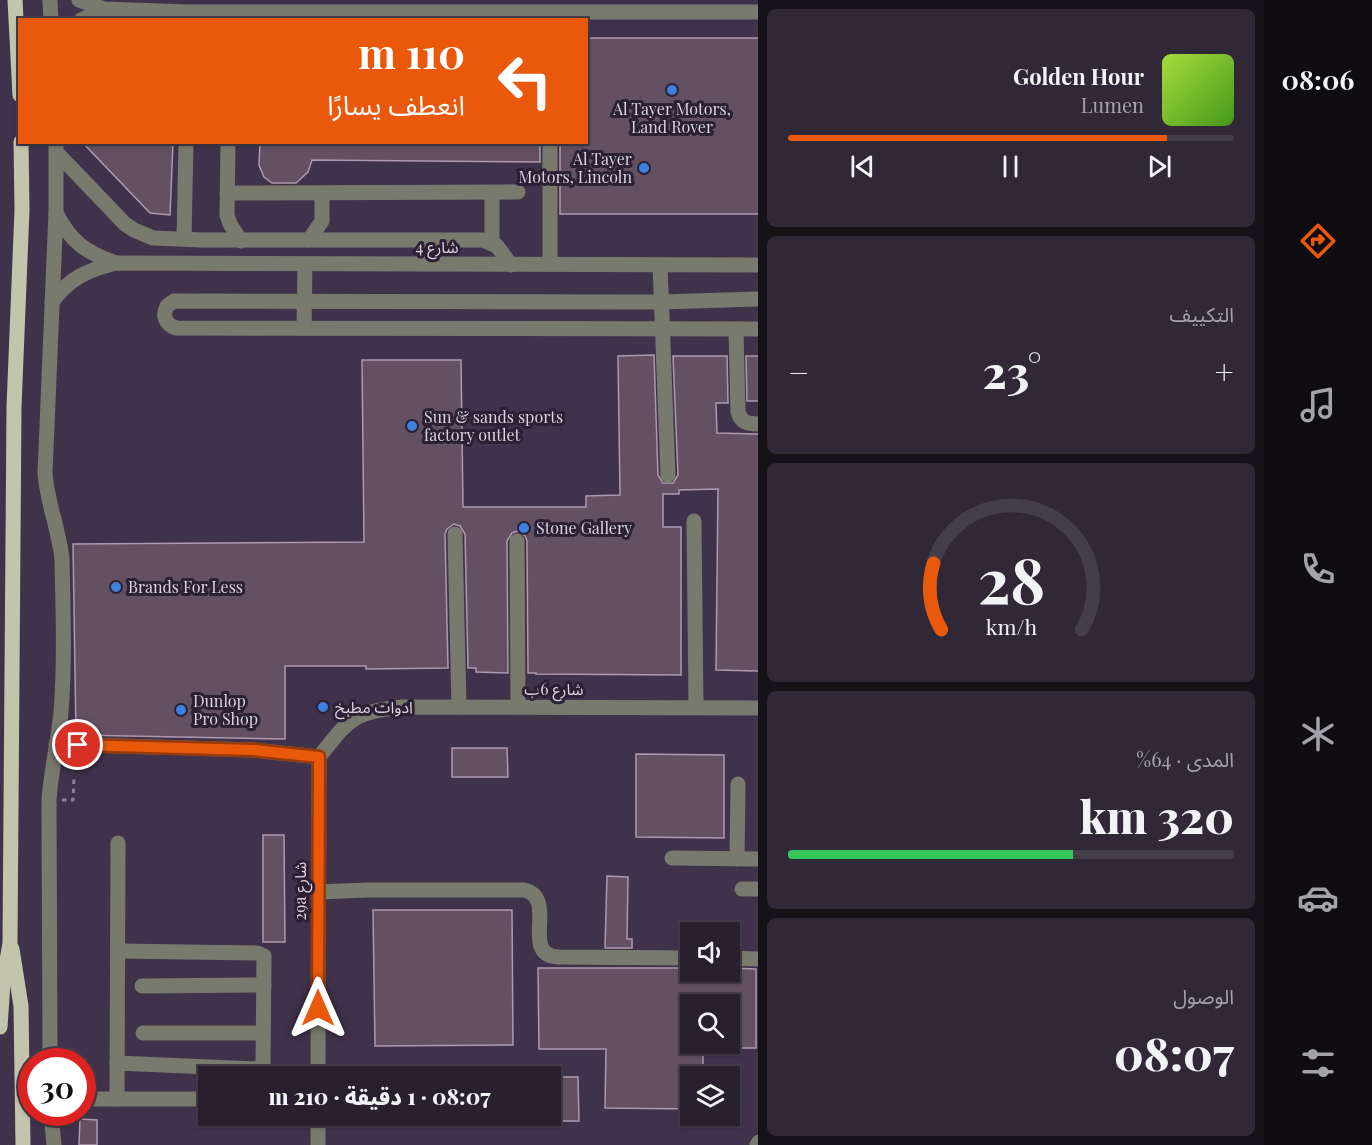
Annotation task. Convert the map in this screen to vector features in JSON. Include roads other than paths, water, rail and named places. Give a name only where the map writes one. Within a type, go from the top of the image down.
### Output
[{"type":"main road","points":[[15,0],[18,57]]},
{"type":"main road","points":[[0,1026],[3,983],[10,943],[14,407],[22,210],[21,144]]},
{"type":"main road","points":[[10,943],[21,1006],[23,1145]]},
{"type":"street","points":[[50,0],[51,18]]},
{"type":"street","points":[[79,0],[104,9],[188,16],[388,6],[550,16],[584,6],[758,12]]},
{"type":"street","points":[[85,18],[104,9]]},
{"type":"street","points":[[184,239],[186,144]]},
{"type":"street","points":[[228,144],[228,219],[241,241]]},
{"type":"street","points":[[550,144],[550,264]]},
{"type":"street","points":[[57,148],[117,216],[134,230],[153,238],[241,241],[483,240],[492,243],[511,265]]},
{"type":"street","points":[[50,1048],[49,800],[63,677],[62,559],[60,542],[48,498],[45,473],[57,148]]},
{"type":"street","points":[[227,193],[518,192]]},
{"type":"street","points":[[492,193],[492,243]]},
{"type":"street","points":[[309,240],[322,221],[322,194]]},
{"type":"street","name":"شارع 4","points":[[56,212],[67,232],[82,248],[116,263]]},
{"type":"street","points":[[201,263],[202,240]]},
{"type":"street","name":"شارع 4","points":[[52,302],[65,286],[81,274],[116,263],[758,265]]},
{"type":"street","points":[[304,265],[304,328]]},
{"type":"street","points":[[660,265],[668,475]]},
{"type":"street","points":[[758,299],[662,302],[174,302],[167,306],[164,315],[167,323],[176,328],[758,329]]},
{"type":"street","points":[[736,328],[738,412],[743,421],[758,424]]},
{"type":"street","points":[[694,521],[696,707]]},
{"type":"street","points":[[455,534],[459,707]]},
{"type":"street","points":[[517,542],[518,707]]},
{"type":"street","name":"شارع 6ب","points":[[319,757],[334,736],[352,719],[389,708],[758,708]]},
{"type":"street","points":[[56,744],[253,750],[319,757]]},
{"type":"street","name":"29a شارع","points":[[318,1066],[319,757]]},
{"type":"street","points":[[737,859],[738,784]]},
{"type":"street","points":[[117,1099],[118,843]]},
{"type":"street","points":[[672,858],[758,859]]},
{"type":"street","points":[[742,889],[758,889]]},
{"type":"street","points":[[318,892],[524,890],[533,893],[539,901],[539,941],[542,950],[549,955],[680,958]]},
{"type":"street","points":[[117,1063],[256,1069],[263,1065],[264,985],[264,956],[257,953],[118,951]]},
{"type":"street","points":[[740,958],[758,958]]},
{"type":"street","points":[[142,986],[264,985]]},
{"type":"street","points":[[143,1033],[263,1033]]},
{"type":"street","points":[[96,1099],[198,1099]]},
{"type":"street","points":[[52,1126],[54,1145]]},
{"type":"street","points":[[318,1126],[318,1145]]},
{"type":"place","name":"Al Tayer Motors, Land Rover","points":[[672,90]]},
{"type":"place","name":"Al Tayer Motors, Lincoln","points":[[644,168]]},
{"type":"place","name":"Sun & sands sports factory outlet","points":[[412,426]]},
{"type":"place","name":"Stone Gallery","points":[[524,528]]},
{"type":"place","name":"Brands For Less","points":[[116,587]]},
{"type":"place","name":"ادوات مطبخ","points":[[323,707]]},
{"type":"place","name":"Dunlop Pro Shop","points":[[181,710]]}]
